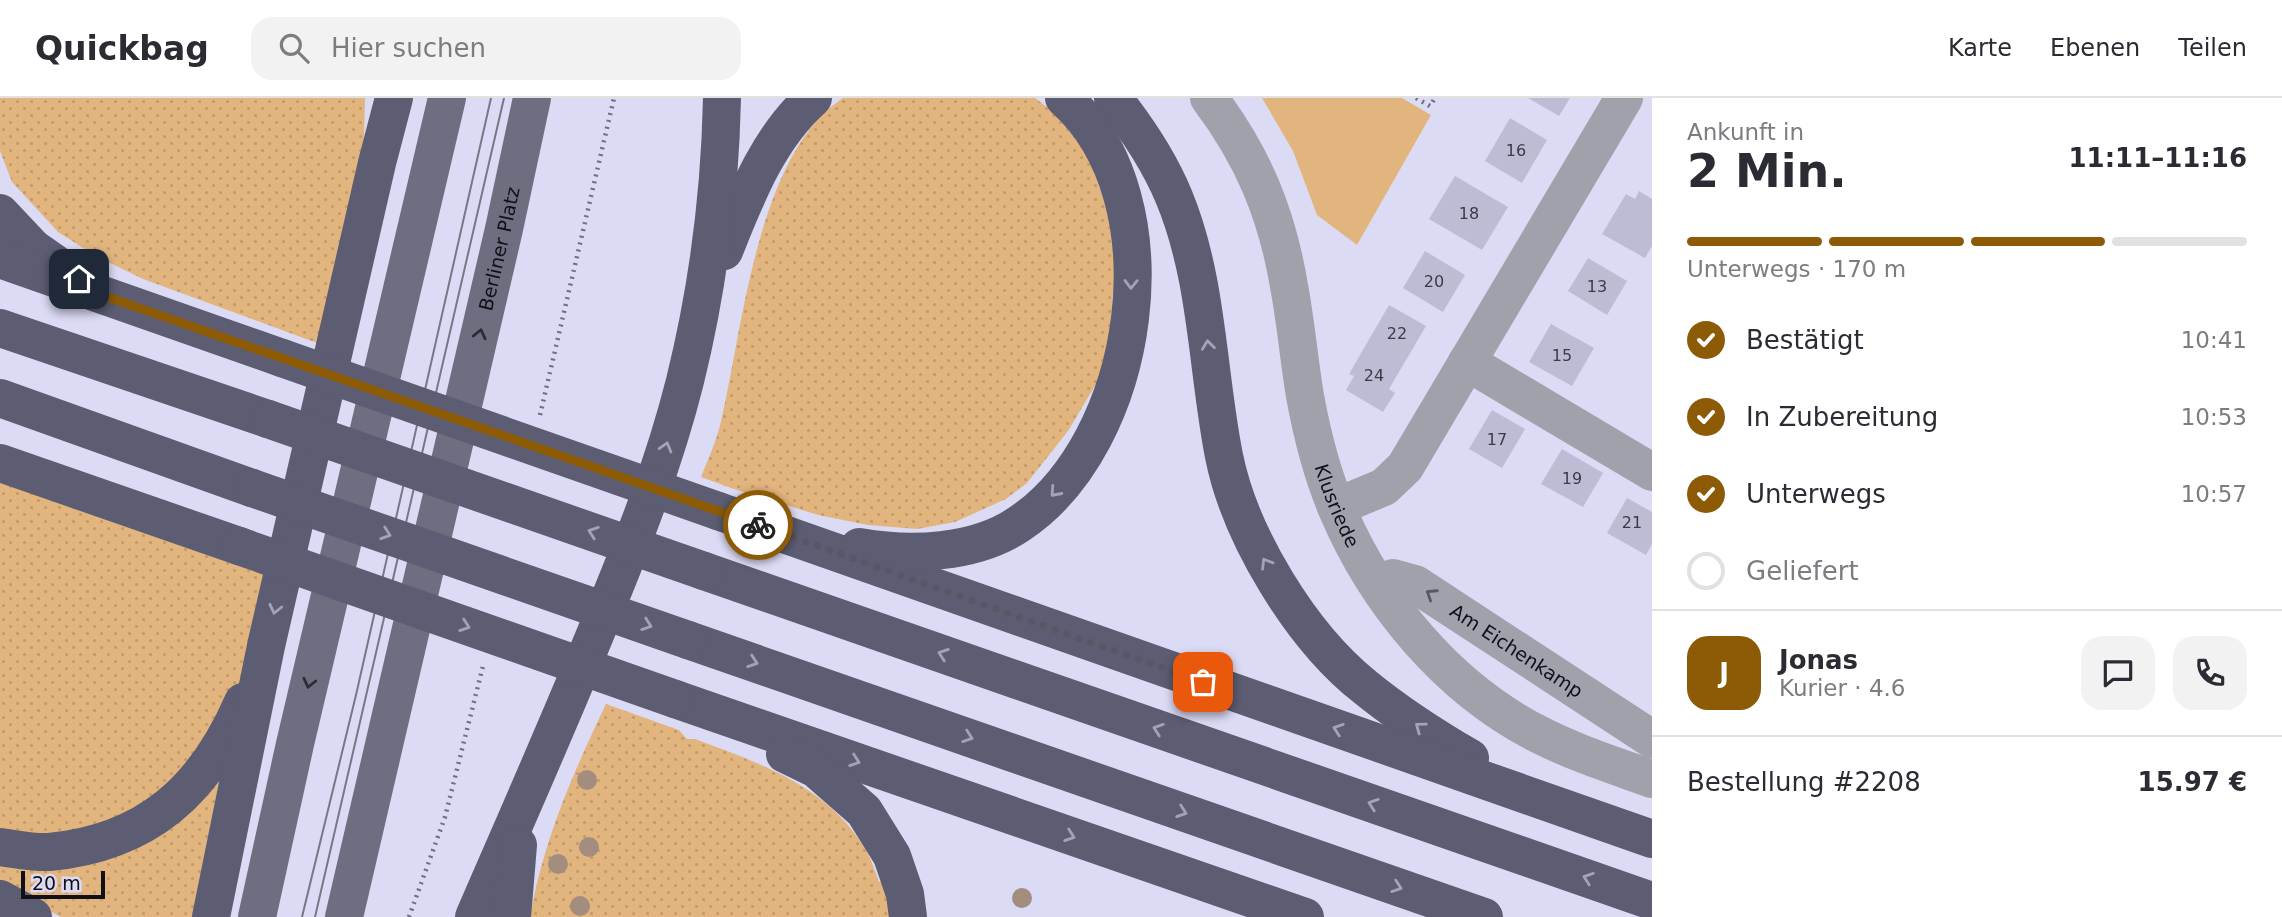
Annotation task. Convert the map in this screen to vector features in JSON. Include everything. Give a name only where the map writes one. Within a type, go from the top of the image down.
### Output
[{"type":"highway","points":[[377,98],[377,163]]},
{"type":"highway","points":[[211,917],[267,646],[394,98]]},
{"type":"highway","points":[[474,917],[620,573],[659,470],[685,383],[702,308],[721,152],[722,98]]},
{"type":"highway","points":[[702,308],[748,190],[800,109],[813,98]]},
{"type":"highway","points":[[787,536],[883,551],[944,550],[976,544],[1019,525],[1053,496],[1083,457],[1107,412],[1124,359],[1131,311],[1132,262],[1128,216],[1116,172],[1098,138],[1065,98]]},
{"type":"highway","points":[[1113,98],[1152,152],[1174,197],[1193,254],[1204,309],[1225,459],[1240,509],[1260,554],[1287,598],[1319,641],[1363,686],[1428,733],[1541,800]]},
{"type":"highway","points":[[0,213],[33,248],[102,295]]},
{"type":"highway","points":[[0,259],[1652,839]]},
{"type":"highway","points":[[0,328],[1652,901]]},
{"type":"highway","points":[[0,398],[1484,917]]},
{"type":"highway","points":[[10,468],[1305,917]]},
{"type":"highway","points":[[0,848],[46,852],[91,845],[137,828],[176,803],[204,772],[236,717],[267,646]]},
{"type":"highway","points":[[675,699],[816,769],[864,811],[892,856],[905,894],[908,917]]},
{"type":"highway","points":[[512,917],[521,808]]},
{"type":"highway","points":[[0,899],[33,917]]},
{"type":"main road","points":[[257,917],[447,98]]},
{"type":"main road","name":"Berliner Platz","points":[[344,917],[532,98]]},
{"type":"street","name":"Klusriede","points":[[1209,98],[1231,127],[1247,155],[1270,207],[1289,285],[1305,397],[1319,455],[1336,507],[1356,549],[1378,585],[1415,636],[1452,673],[1498,710],[1537,733],[1582,754],[1652,779]]},
{"type":"street","points":[[1336,507],[1384,487],[1405,467],[1624,98]]},
{"type":"street","points":[[1467,362],[1652,472]]},
{"type":"street","name":"Am Eichenkamp","points":[[1378,585],[1393,578],[1415,584],[1652,739]]},
{"type":"path","points":[[537,425],[614,98]]},
{"type":"path","points":[[1416,98],[1430,106],[1435,98]]},
{"type":"path","points":[[409,917],[445,817],[484,664]]},
{"type":"shaded area","points":[[0,98],[365,98],[364,138],[317,343],[143,279],[94,255],[58,232],[12,182],[0,151]]},
{"type":"shaded area","points":[[843,98],[1035,98],[1060,117],[1084,145],[1117,236],[1108,364],[1068,431],[1027,483],[1006,499],[955,522],[917,529],[868,525],[818,515],[701,477],[719,428],[747,293],[772,200],[791,159],[814,124]]},
{"type":"shaded area","points":[[1262,98],[1402,98],[1431,115],[1357,245],[1317,215],[1293,151]]},
{"type":"shaded area","points":[[0,482],[268,576],[241,684],[170,792],[86,833],[0,833]]},
{"type":"shaded area","points":[[606,704],[679,730],[687,739],[695,739],[768,768],[813,794],[834,810],[852,829],[867,852],[879,882],[884,882],[892,917],[530,917],[543,861],[560,808]]},
{"type":"shaded area","points":[[230,762],[198,917],[61,917],[0,884],[0,860],[46,864]]},
{"type":"building","points":[[1528,98],[1570,98],[1559,116]]},
{"type":"building","points":[[1510,118],[1547,140],[1522,183],[1485,161]]},
{"type":"building","points":[[1455,176],[1508,207],[1482,250],[1429,219]]},
{"type":"building","points":[[1639,191],[1652,199],[1652,246],[1645,258],[1602,234],[1626,194],[1635,199]]},
{"type":"building","points":[[1425,251],[1465,275],[1443,312],[1403,288]]},
{"type":"building","points":[[1588,258],[1627,281],[1607,315],[1568,291]]},
{"type":"building","points":[[1389,305],[1426,326],[1389,389],[1395,393],[1383,412],[1346,390],[1354,376],[1349,374]]},
{"type":"building","points":[[1551,324],[1594,348],[1572,386],[1529,362]]},
{"type":"building","points":[[1492,410],[1525,429],[1502,468],[1469,449]]},
{"type":"building","points":[[1562,449],[1603,473],[1583,507],[1541,484]]},
{"type":"building","points":[[1627,498],[1652,512],[1652,544],[1646,555],[1607,533]]},
{"type":"tram line","points":[[302,917],[356,695],[491,98]]},
{"type":"tram line","points":[[315,917],[504,98]]},
{"type":"way so far","points":[[758,525],[1203,682]]},
{"type":"route","points":[[79,279],[102,295],[758,525]]}]
